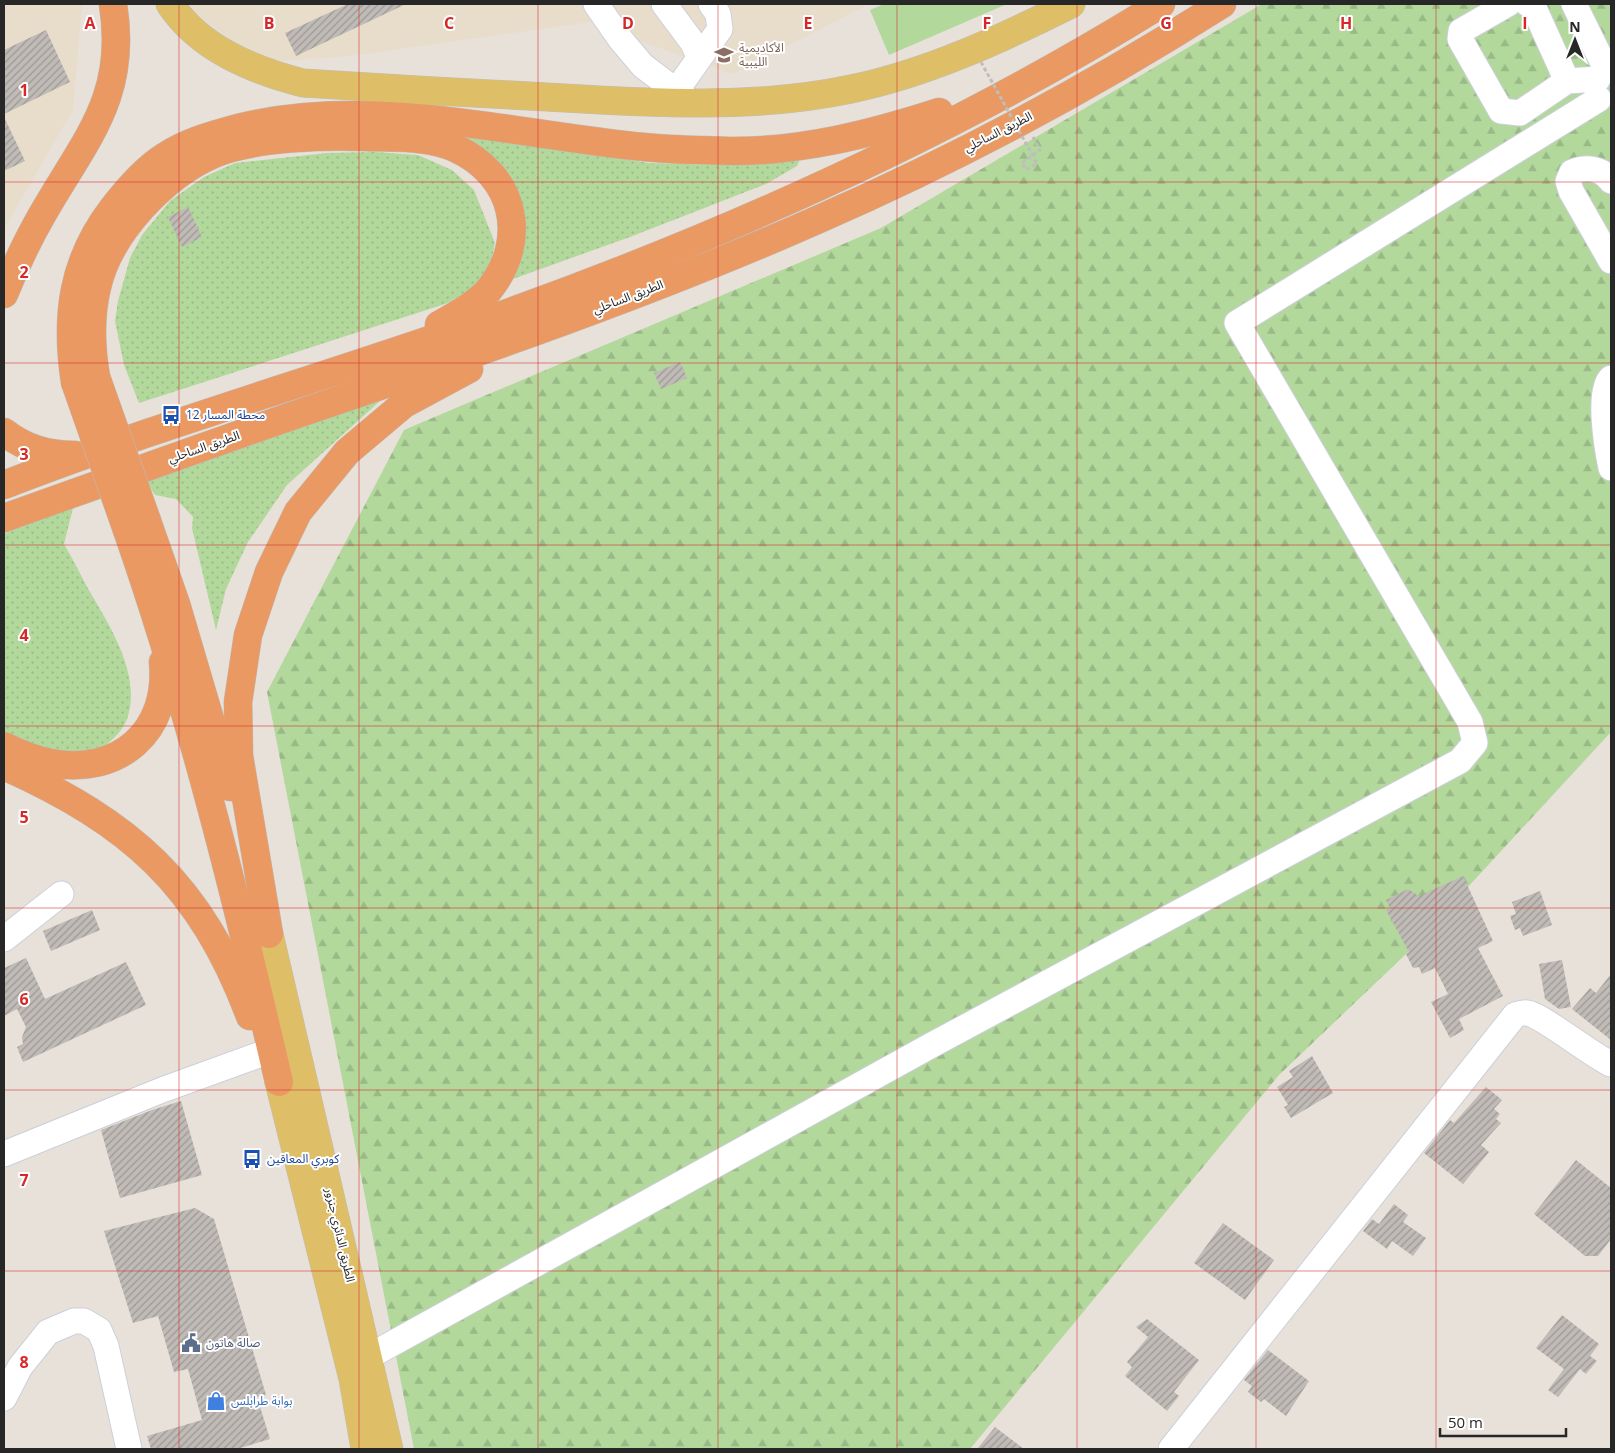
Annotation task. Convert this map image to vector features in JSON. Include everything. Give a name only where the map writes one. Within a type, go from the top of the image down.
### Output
[{"type":"highway","points":[[4,294],[22,250],[95,129],[109,96],[116,62],[117,26],[113,4]]},
{"type":"highway","points":[[4,485],[80,456],[484,321],[691,243],[806,193],[1031,82],[1158,4]]},
{"type":"highway","name":"الطريق الساحلي","points":[[4,518],[537,332],[711,265],[816,221],[907,179],[1046,107],[1222,4]]},
{"type":"highway","points":[[279,1082],[212,803],[160,623],[137,526],[86,379],[71,354],[70,317],[76,279],[97,229],[126,190],[164,157],[207,136],[266,121],[342,116],[419,119],[644,147],[731,151],[822,144],[894,126],[1031,82]]},
{"type":"highway","points":[[86,379],[92,354],[92,327],[97,286],[116,242],[142,206],[177,175],[216,153],[271,140],[345,136],[419,139],[454,147],[480,163],[500,184],[511,209],[513,234],[505,264],[487,292],[459,314],[389,353]]},
{"type":"highway","points":[[268,934],[239,756],[238,702],[248,635],[269,572],[298,512],[347,452],[404,404],[537,332]]},
{"type":"highway","points":[[4,432],[21,445],[29,448],[55,455],[80,456]]},
{"type":"highway","points":[[137,526],[176,604],[208,710],[268,934]]},
{"type":"highway","points":[[4,746],[50,763],[78,765],[106,761],[131,749],[147,731],[162,704],[165,677],[160,623]]},
{"type":"highway","points":[[4,766],[50,786],[94,812],[144,850],[183,892],[211,930],[240,990],[264,1053],[279,1082]]},
{"type":"main road","points":[[170,4],[200,36],[231,58],[266,74],[303,83],[604,100],[683,96],[797,98],[860,87],[896,77],[983,46],[1071,4]]},
{"type":"main road","name":"الطريق الدائري جنزور","points":[[268,934],[389,1449]]},
{"type":"main road","name":"الطريق الدائري جنزور","points":[[279,1082],[350,1370],[366,1449]]},
{"type":"street","points":[[596,4],[621,40],[643,66],[683,96],[699,57],[720,29],[718,14],[711,4]]},
{"type":"street","points":[[664,4],[693,43],[699,57]]},
{"type":"street","points":[[1508,4],[1471,24],[1462,31],[1460,39],[1501,111],[1520,113],[1567,81],[1605,84]]},
{"type":"street","points":[[1528,4],[1534,8],[1567,81]]},
{"type":"street","points":[[1574,4],[1605,84]]},
{"type":"street","points":[[368,1357],[939,1042],[1460,760],[1474,743],[1470,722],[1237,323],[1605,84]]},
{"type":"street","points":[[1611,181],[1596,169],[1583,168],[1572,172],[1568,181],[1571,191],[1611,261]]},
{"type":"street","points":[[1611,378],[1607,382],[1603,396],[1611,468]]},
{"type":"street","points":[[4,939],[61,894]]},
{"type":"street","points":[[1171,1449],[1515,1015],[1527,1013],[1540,1019],[1596,1057],[1611,1064]]},
{"type":"street","points":[[4,1154],[162,1090],[264,1053]]},
{"type":"street","points":[[4,1398],[20,1367],[48,1332],[74,1321],[84,1321],[99,1330],[106,1346],[129,1449]]},
{"type":"path","points":[[981,62],[1034,158],[1037,163],[1026,170],[1022,163],[1040,150]]},
{"type":"shaded area","points":[[4,4],[82,4],[73,110],[4,229]]},
{"type":"shaded area","points":[[190,4],[603,4],[611,19],[351,56],[284,61],[251,55],[195,13]]},
{"type":"shaded area","name":"الأكاديمية الليبية","points":[[610,4],[869,4],[733,74],[626,36]]},
{"type":"green space","points":[[884,4],[1007,4],[889,55],[870,10]]},
{"type":"green space","points":[[1262,4],[1611,4],[1611,732],[1406,954],[1279,1075],[970,1449],[414,1449],[267,692],[404,430],[881,228]]},
{"type":"green space","points":[[437,129],[649,163],[725,165],[801,157],[797,166],[766,184],[630,237],[507,281],[520,212]]},
{"type":"green space","points":[[375,152],[418,155],[452,170],[474,190],[495,243],[491,262],[474,287],[448,303],[139,403],[124,365],[115,321],[118,301],[130,258],[142,235],[170,201],[204,177],[235,163],[327,153]]},
{"type":"green space","points":[[390,392],[287,485],[248,542],[226,589],[216,630],[192,528],[193,517],[176,499],[155,495],[147,482]]},
{"type":"green space","points":[[73,508],[64,544],[104,615],[120,649],[127,667],[131,702],[127,719],[118,733],[106,745],[78,765],[4,746],[4,534],[40,517]]},
{"type":"building","points":[[348,4],[406,4],[296,56],[285,33]]},
{"type":"building","points":[[46,30],[70,82],[4,114],[4,50]]},
{"type":"building","points":[[4,117],[25,161],[4,171]]},
{"type":"building","points":[[188,207],[202,237],[182,247],[168,217]]},
{"type":"building","points":[[680,362],[687,378],[661,389],[654,373]]},
{"type":"building","points":[[1463,876],[1493,941],[1478,948],[1503,996],[1459,1019],[1464,1030],[1450,1038],[1431,1002],[1448,994],[1435,968],[1422,974],[1419,967],[1413,968],[1406,954],[1409,952],[1386,910],[1390,908],[1386,900],[1408,889],[1419,896]]},
{"type":"building","points":[[1540,891],[1552,925],[1523,936],[1520,928],[1515,930],[1510,916],[1516,914],[1512,902]]},
{"type":"building","points":[[92,910],[100,930],[51,951],[43,931]]},
{"type":"building","points":[[26,958],[45,999],[126,962],[146,1005],[23,1062],[17,1047],[23,1044],[22,1037],[26,1027],[17,1009],[4,1016],[4,968]]},
{"type":"building","points":[[1562,960],[1571,1007],[1559,1009],[1545,999],[1539,964]]},
{"type":"building","points":[[1611,974],[1611,1040],[1572,1009],[1590,988],[1596,993]]},
{"type":"building","points":[[1312,1056],[1333,1093],[1291,1118],[1284,1107],[1288,1105],[1277,1087],[1293,1077],[1289,1071]]},
{"type":"building","points":[[1486,1087],[1502,1100],[1494,1109],[1500,1114],[1496,1119],[1501,1123],[1481,1145],[1489,1152],[1463,1184],[1424,1153],[1450,1120],[1454,1123]]},
{"type":"building","points":[[181,1101],[202,1175],[120,1198],[101,1130]]},
{"type":"building","points":[[1576,1160],[1611,1188],[1611,1239],[1598,1256],[1585,1256],[1534,1214]]},
{"type":"building","points":[[1394,1204],[1408,1215],[1403,1222],[1426,1238],[1413,1256],[1392,1241],[1387,1249],[1363,1231],[1372,1219],[1379,1224]]},
{"type":"building","points":[[195,1208],[214,1219],[266,1395],[257,1397],[270,1439],[237,1449],[151,1449],[147,1436],[202,1420],[188,1369],[174,1372],[158,1316],[133,1323],[104,1231]]},
{"type":"building","points":[[1223,1223],[1274,1260],[1245,1300],[1194,1263]]},
{"type":"building","points":[[1562,1315],[1599,1344],[1590,1356],[1597,1361],[1586,1374],[1580,1369],[1558,1397],[1548,1390],[1564,1369],[1536,1348]]},
{"type":"building","points":[[1147,1319],[1199,1360],[1174,1392],[1179,1396],[1167,1411],[1125,1376],[1132,1367],[1127,1362],[1148,1337],[1136,1327]]},
{"type":"building","points":[[1268,1350],[1309,1381],[1286,1416],[1264,1399],[1261,1402],[1248,1392],[1252,1386],[1244,1380]]},
{"type":"building","points":[[995,1427],[1024,1449],[977,1449]]},
{"type":"place","name":"الأكاديمية الليبية","points":[[724,55]]},
{"type":"place","name":"محطة المسار 12","points":[[171,415]]},
{"type":"place","name":"كوبري المعاقين","points":[[252,1159]]},
{"type":"place","name":"صالة هاتون","points":[[191,1343]]},
{"type":"place","name":"بوابة طرابلس","points":[[216,1401]]}]
